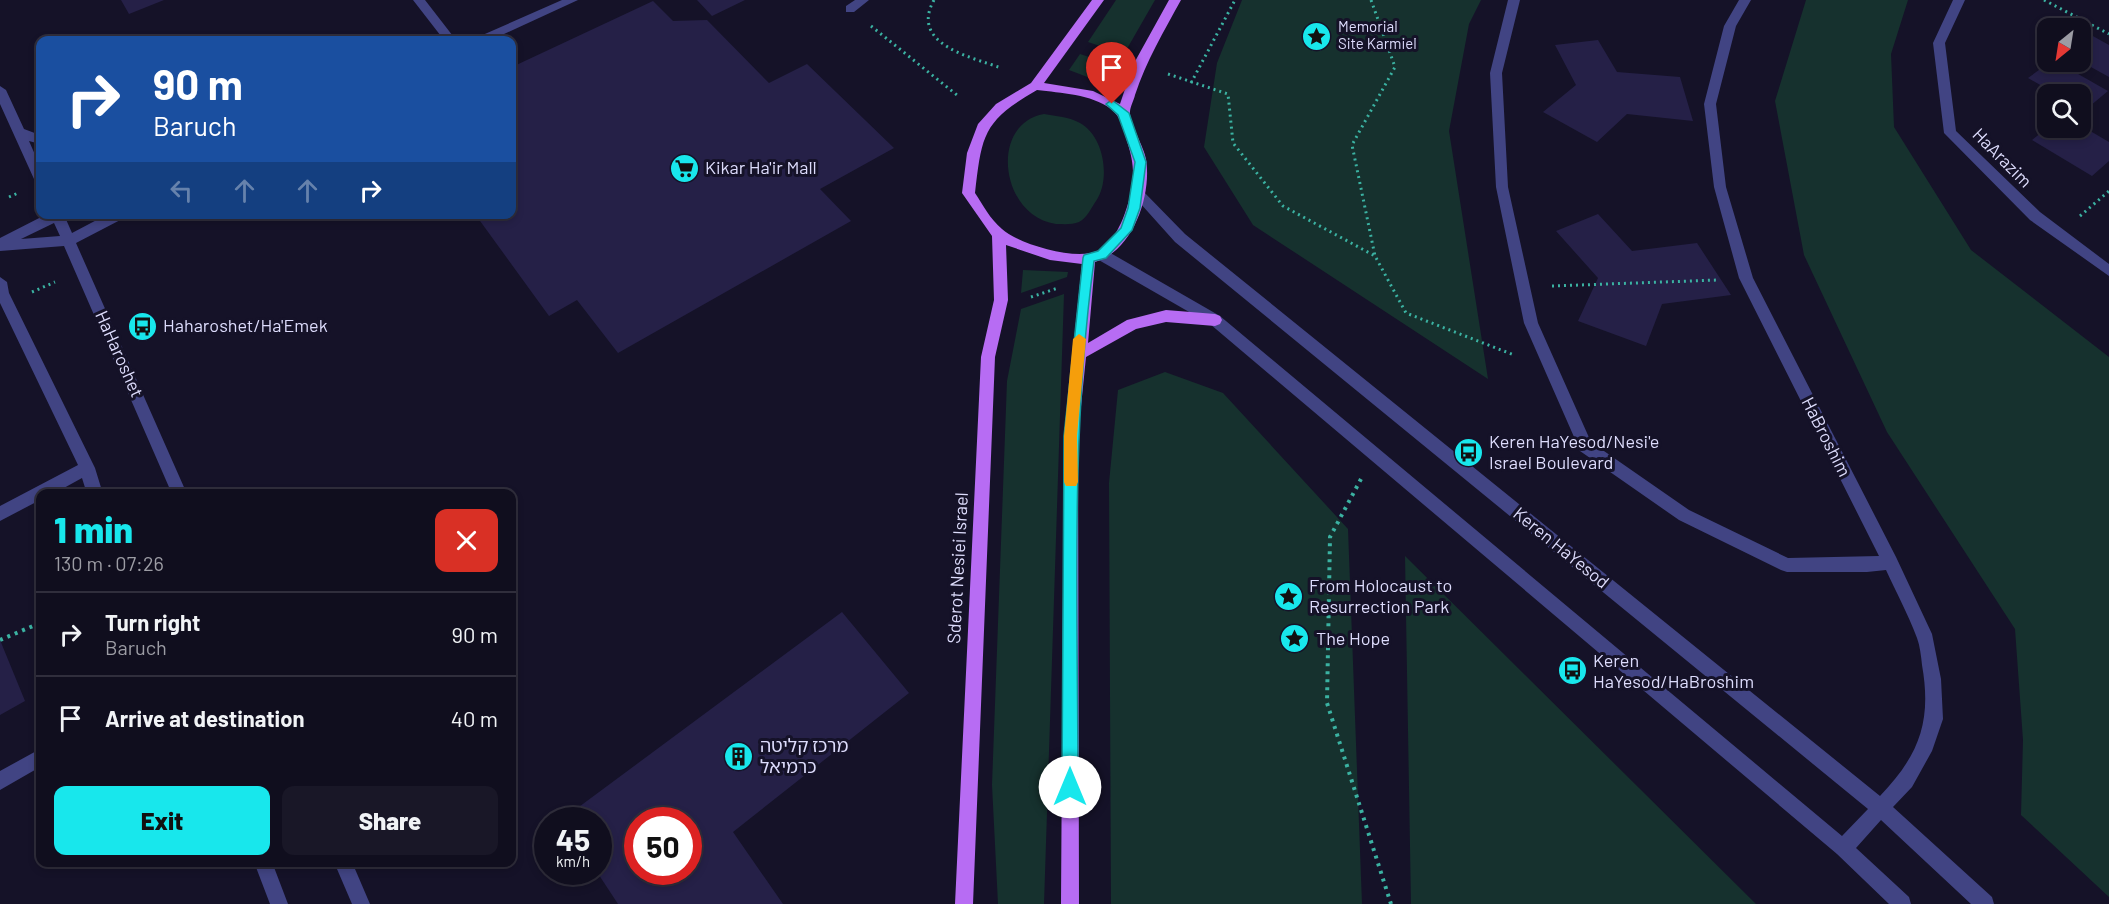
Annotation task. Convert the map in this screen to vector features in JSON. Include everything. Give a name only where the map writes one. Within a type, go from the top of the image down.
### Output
[{"type":"main road","points":[[1095,256],[1043,254],[999,236],[968,194],[975,139],[989,114],[1035,86],[1098,0]]},
{"type":"main road","points":[[1123,113],[1139,65],[1175,0]]},
{"type":"main road","points":[[1035,86],[1078,92],[1112,104],[1123,113],[1140,162],[1134,208],[1126,230],[1095,256],[1077,355],[1071,436],[1070,904]]},
{"type":"main road","name":"Sderot Nesiei Israel","points":[[964,904],[988,357],[1000,300],[999,236]]},
{"type":"main road","points":[[1077,355],[1132,324],[1166,316],[1215,320]]},
{"type":"street","points":[[419,0],[447,36]]},
{"type":"street","points":[[491,36],[572,0]]},
{"type":"street","points":[[850,9],[863,0]]},
{"type":"street","points":[[1514,0],[1496,73],[1502,187],[1531,323],[1585,446],[1684,514],[1787,565],[1867,565],[1890,562]]},
{"type":"street","name":"HaBroshim","points":[[1745,0],[1730,26],[1710,104],[1720,187],[1746,278],[1890,562],[1926,639],[1933,679],[1934,719],[1923,751],[1906,781],[1843,848]]},
{"type":"street","name":"HaArazim","points":[[1959,0],[1939,44],[1950,133],[2035,216],[2109,271]]},
{"type":"street","points":[[0,90],[36,169]]},
{"type":"street","points":[[21,133],[36,139]]},
{"type":"street","name":"Keren HaYesod","points":[[1137,193],[1180,238],[1881,808],[1985,904]]},
{"type":"street","points":[[0,244],[50,219]]},
{"type":"street","name":"HaHaroshet","points":[[60,219],[178,489]]},
{"type":"street","points":[[0,244],[70,240],[111,219]]},
{"type":"street","points":[[1095,256],[1215,320],[1843,848],[1902,904]]},
{"type":"street","points":[[0,282],[2,293],[87,468],[93,489]]},
{"type":"street","points":[[47,489],[87,468]]},
{"type":"street","points":[[0,514],[36,495]]},
{"type":"street","points":[[0,781],[36,760]]},
{"type":"street","points":[[265,867],[279,904]]},
{"type":"street","points":[[345,867],[361,904]]},
{"type":"path","points":[[934,0],[928,13],[930,32],[936,41],[945,48],[1001,68]]},
{"type":"path","points":[[1191,83],[1235,0]]},
{"type":"path","points":[[1371,0],[1395,67],[1352,145],[1375,256],[1406,313],[1551,369]]},
{"type":"path","points":[[2044,0],[2109,34]]},
{"type":"path","points":[[850,9],[957,95]]},
{"type":"path","points":[[1094,50],[1121,59]]},
{"type":"path","points":[[1164,73],[1228,94],[1233,143],[1283,206],[1375,256]]},
{"type":"path","points":[[2058,234],[2109,191]]},
{"type":"path","points":[[28,294],[61,279]]},
{"type":"path","points":[[1523,287],[1724,280]]},
{"type":"path","points":[[1026,299],[1065,286]]},
{"type":"path","points":[[1362,478],[1330,537],[1327,703],[1392,904]]},
{"type":"path","points":[[0,640],[36,625]]},
{"type":"green space","points":[[1116,0],[1155,0],[1124,54],[1088,42]]},
{"type":"green space","points":[[1242,0],[1481,0],[1469,24],[1449,131],[1488,379],[1253,225],[1204,147],[1217,63]]},
{"type":"green space","points":[[1806,0],[1908,0],[1891,54],[1894,127],[1971,250],[2109,357],[2109,897],[2021,815],[2023,740],[2015,629],[1887,432],[1804,255],[1775,101]]},
{"type":"green space","points":[[1080,54],[1120,67],[1111,86],[1069,70]]},
{"type":"green space","points":[[1044,114],[1080,123],[1088,129],[1100,148],[1104,170],[1101,192],[1087,215],[1076,223],[1056,224],[1037,218],[1023,205],[1013,189],[1008,170],[1009,151],[1015,134],[1026,121]]},
{"type":"green space","points":[[1023,270],[1068,272],[1067,277],[1021,293]]},
{"type":"green space","points":[[1064,294],[1044,904],[998,904],[992,785],[1007,381],[1021,309]]},
{"type":"green space","points":[[1165,372],[1223,393],[1348,529],[1362,904],[1111,904],[1109,483],[1118,390]]},
{"type":"green space","points":[[1405,556],[1756,904],[1411,904]]},
{"type":"building","points":[[121,0],[164,0],[129,14]]},
{"type":"building","points":[[697,0],[745,0],[712,16]]},
{"type":"building","name":"Kikar Ha'ir Mall","points":[[653,1],[673,21],[707,20],[769,83],[807,64],[894,148],[820,189],[851,221],[618,353],[577,300],[549,316],[479,219],[516,219],[516,65]]},
{"type":"building","points":[[2091,35],[2109,45],[2109,77],[2091,67]]},
{"type":"building","points":[[1598,40],[1617,72],[1680,77],[1693,121],[1627,114],[1597,142],[1543,112],[1576,85],[1555,45]]},
{"type":"building","points":[[2037,71],[2075,72],[2108,91],[2091,105],[2091,84],[2038,84],[2028,78]]},
{"type":"building","points":[[2091,131],[2109,142],[2109,161],[2092,176],[2032,140],[2037,136],[2037,138],[2091,138]]},
{"type":"building","points":[[1598,214],[1632,251],[1697,243],[1731,295],[1662,304],[1646,346],[1578,321],[1598,278],[1556,231]]},
{"type":"building","name":"מרכז קליטה כרמיאל","points":[[842,612],[909,693],[733,832],[783,904],[618,904],[606,885],[612,885],[612,807],[579,807]]},
{"type":"building","points":[[0,640],[25,701],[0,715]]},
{"type":"slow traffic","points":[[1071,482],[1071,436],[1079,339]]},
{"type":"place","name":"Memorial Site Karmiel","points":[[1317,36]]},
{"type":"place","name":"Kikar Ha'ir Mall","points":[[684,168]]},
{"type":"place","name":"Haharoshet/Ha'Emek","points":[[142,326]]},
{"type":"place","name":"Keren HaYesod/Nesi'e Israel Boulevard","points":[[1468,452]]},
{"type":"place","name":"From Holocaust to Resurrection Park","points":[[1288,596]]},
{"type":"place","name":"The Hope","points":[[1295,639]]},
{"type":"place","name":"Keren HaYesod/HaBroshim","points":[[1572,671]]},
{"type":"place","name":"מרכז קליטה כרמיאל","points":[[739,756]]},
{"type":"route","points":[[1070,787],[1071,436],[1084,291],[1089,258],[1102,255],[1126,230],[1134,208],[1140,162],[1123,113],[1112,104]]}]
